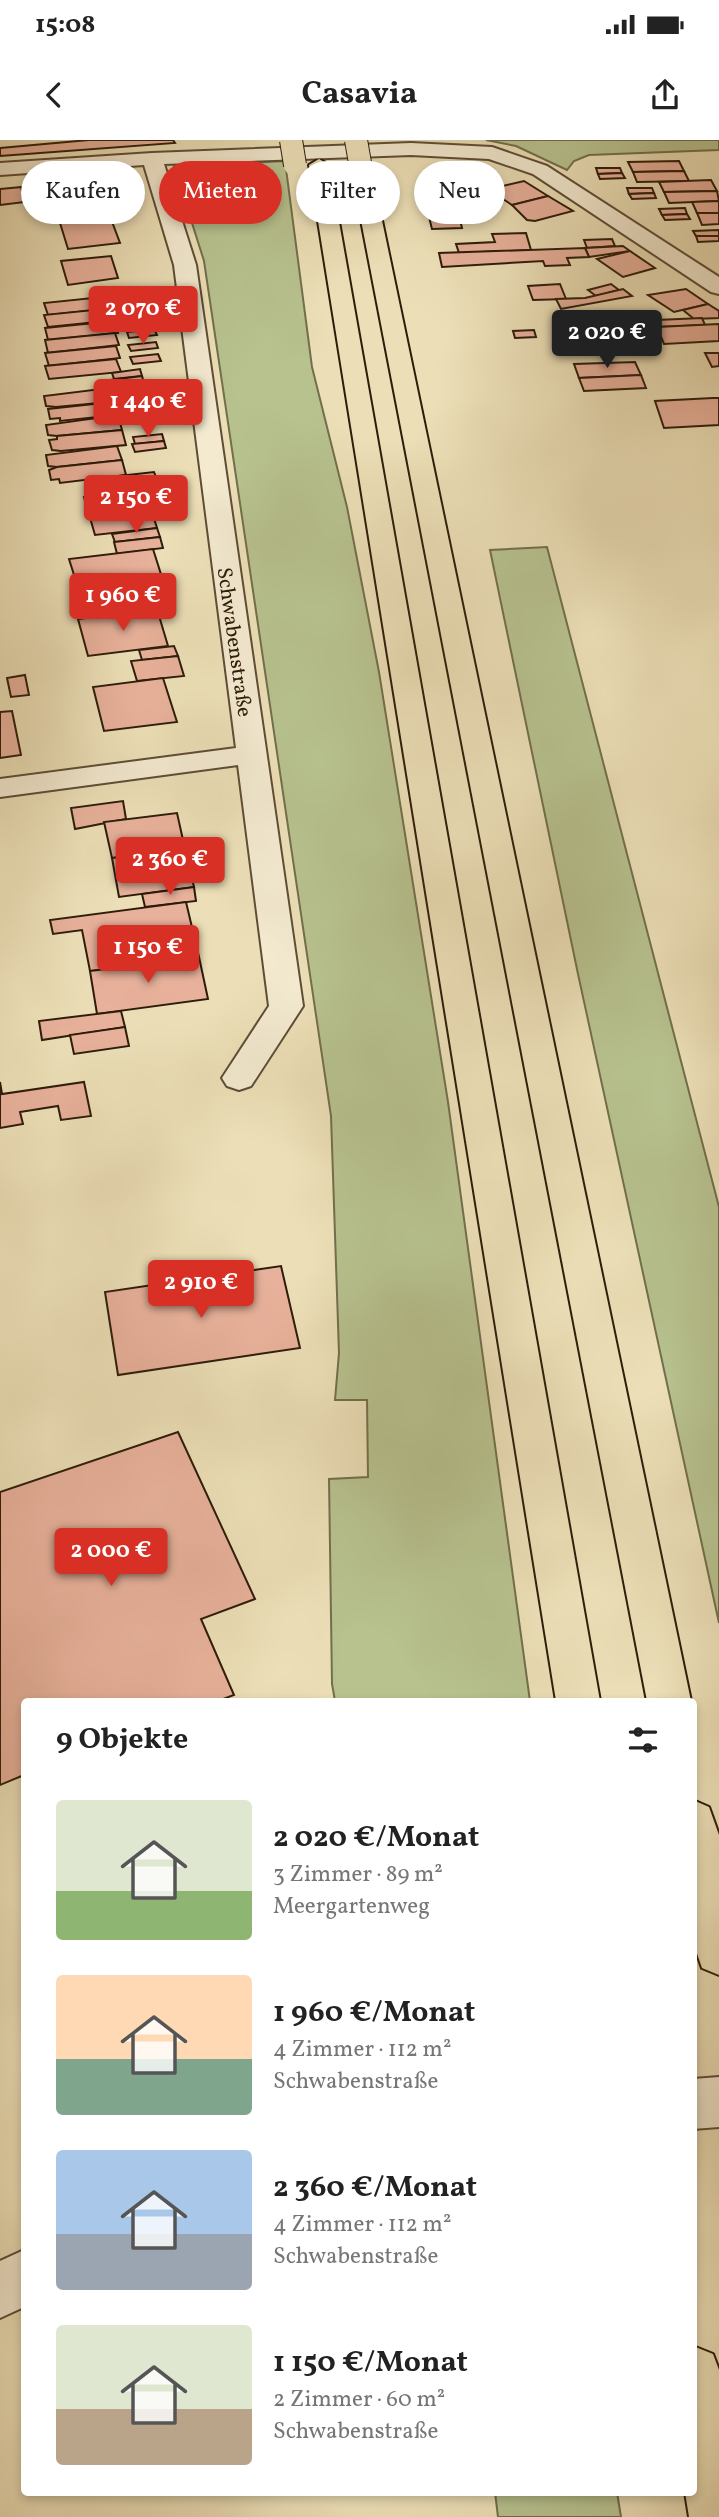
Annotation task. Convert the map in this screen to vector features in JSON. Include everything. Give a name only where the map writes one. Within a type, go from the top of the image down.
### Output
[{"type":"highway","points":[[291,140],[296,171]]},
{"type":"highway","points":[[315,140],[318,161]]},
{"type":"highway","points":[[356,140],[668,1698]]},
{"type":"highway","points":[[330,224],[577,1698]]},
{"type":"highway","points":[[697,1842],[719,1951]]},
{"type":"highway","points":[[697,2397],[718,2517]]},
{"type":"street","points":[[0,169],[152,159],[411,149],[458,149],[492,153],[540,170],[719,287]]},
{"type":"street","name":"Schwabenstraße","points":[[152,159],[185,265],[286,1006],[239,1078]]},
{"type":"street","points":[[0,788],[250,755]]},
{"type":"street","points":[[697,2104],[719,2102]]},
{"type":"street","points":[[0,2291],[21,2279]]},
{"type":"green space","points":[[486,140],[719,140],[719,150],[589,155],[574,161],[567,170],[516,146]]},
{"type":"green space","points":[[282,161],[285,161],[312,367],[347,507],[379,672],[448,1102],[530,1698],[334,1698],[332,1684],[329,1479],[368,1477],[367,1400],[335,1400],[339,1353],[331,1116],[204,261],[192,224],[282,224]]},
{"type":"green space","points":[[547,547],[719,1207],[719,1623],[578,974],[490,550]]},
{"type":"green space","points":[[495,2496],[618,2496],[621,2517],[498,2517]]},
{"type":"building","points":[[89,140],[173,140],[175,143],[0,156],[0,148]]},
{"type":"building","points":[[679,161],[684,171],[633,172],[628,162]]},
{"type":"building","points":[[596,168],[620,168],[622,173],[598,174]]},
{"type":"building","points":[[684,171],[689,181],[637,182],[633,172]]},
{"type":"building","points":[[622,173],[625,178],[600,179],[598,174]]},
{"type":"building","points":[[711,180],[717,191],[664,192],[659,182]]},
{"type":"building","points":[[524,181],[548,196],[512,205],[505,200],[505,186]]},
{"type":"building","points":[[21,187],[21,202],[0,205],[0,189]]},
{"type":"building","points":[[627,188],[652,188],[654,193],[629,194]]},
{"type":"building","points":[[717,191],[719,201],[669,203],[664,192]]},
{"type":"building","points":[[654,193],[656,198],[632,199],[629,194]]},
{"type":"building","points":[[548,196],[573,211],[535,221],[527,220],[512,205]]},
{"type":"building","points":[[719,201],[719,213],[697,213],[692,202]]},
{"type":"building","points":[[685,208],[687,214],[662,215],[659,209]]},
{"type":"building","points":[[697,213],[719,213],[719,224],[702,225]]},
{"type":"building","points":[[687,214],[690,219],[665,220],[662,215]]},
{"type":"building","points":[[60,224],[113,224],[120,243],[68,249]]},
{"type":"building","points":[[431,224],[461,224],[462,228],[432,229]]},
{"type":"building","points":[[719,230],[719,236],[696,236],[693,231]]},
{"type":"building","points":[[526,233],[531,250],[459,253],[456,244],[495,242],[492,234]]},
{"type":"building","points":[[696,236],[719,236],[719,241],[698,242]]},
{"type":"building","points":[[612,239],[615,246],[587,248],[584,240]]},
{"type":"building","points":[[623,246],[630,251],[589,257],[585,248]]},
{"type":"building","points":[[585,248],[589,257],[567,258],[570,265],[545,266],[543,261],[442,267],[439,253]]},
{"type":"building","points":[[630,251],[655,268],[623,277],[597,259]]},
{"type":"building","points":[[111,256],[118,278],[68,285],[61,261]]},
{"type":"building","points":[[560,284],[566,299],[533,300],[528,286]]},
{"type":"building","points":[[611,284],[619,290],[596,296],[588,290]]},
{"type":"building","points":[[134,288],[136,294],[109,297],[107,291]]},
{"type":"building","points":[[623,289],[632,296],[561,309],[556,299],[585,298]]},
{"type":"building","points":[[686,289],[708,304],[674,312],[648,295]]},
{"type":"building","points":[[112,296],[116,308],[48,315],[44,303]]},
{"type":"building","points":[[152,304],[154,310],[127,313],[125,307]]},
{"type":"building","points":[[708,304],[719,311],[719,318],[694,319],[683,310]]},
{"type":"building","points":[[113,308],[117,320],[48,327],[44,315]]},
{"type":"building","points":[[153,316],[155,323],[128,326],[126,319]]},
{"type":"building","points":[[702,318],[705,325],[659,327],[657,320]]},
{"type":"building","points":[[114,321],[118,333],[48,340],[45,328]]},
{"type":"building","points":[[719,324],[719,341],[664,344],[657,327]]},
{"type":"building","points":[[154,329],[157,335],[129,338],[127,332]]},
{"type":"building","points":[[534,330],[536,337],[515,338],[513,331]]},
{"type":"building","points":[[115,333],[119,345],[48,353],[45,340]]},
{"type":"building","points":[[156,342],[158,348],[131,351],[128,345]]},
{"type":"building","points":[[116,346],[120,358],[49,366],[45,353]]},
{"type":"building","points":[[705,353],[719,353],[719,366],[712,367]]},
{"type":"building","points":[[158,354],[161,361],[133,364],[130,357]]},
{"type":"building","points":[[116,359],[121,372],[49,379],[45,366]]},
{"type":"building","points":[[635,362],[641,375],[579,378],[574,364]]},
{"type":"building","points":[[140,369],[142,376],[114,379],[112,373]]},
{"type":"building","points":[[641,375],[646,388],[584,391],[579,378]]},
{"type":"building","points":[[142,376],[144,383],[111,387],[109,380]]},
{"type":"building","points":[[117,387],[121,401],[56,407],[46,406],[44,396]]},
{"type":"building","points":[[719,398],[719,425],[664,428],[655,401]]},
{"type":"building","points":[[121,401],[126,414],[60,421],[60,418],[50,419],[48,409]]},
{"type":"building","points":[[164,402],[166,410],[136,413],[133,405]]},
{"type":"building","points":[[118,415],[122,430],[48,435],[46,425]]},
{"type":"building","points":[[122,430],[126,445],[61,451],[52,450],[49,440],[57,439],[57,436]]},
{"type":"building","points":[[162,434],[164,441],[135,444],[133,437]]},
{"type":"building","points":[[164,441],[166,448],[135,452],[132,444]]},
{"type":"building","points":[[117,446],[122,460],[48,466],[46,455]]},
{"type":"building","points":[[122,460],[126,475],[60,483],[59,479],[51,480],[49,470],[57,467]]},
{"type":"building","points":[[154,472],[157,480],[111,485],[109,477]]},
{"type":"building","points":[[157,480],[159,488],[145,490],[97,495],[95,487]]},
{"type":"building","points":[[145,490],[157,528],[95,535],[84,497]]},
{"type":"building","points":[[157,528],[160,537],[115,542],[112,534]]},
{"type":"building","points":[[160,537],[163,548],[117,554],[114,542]]},
{"type":"building","points":[[153,549],[165,587],[81,597],[69,559]]},
{"type":"building","points":[[165,587],[168,597],[134,602],[131,591]]},
{"type":"building","points":[[168,597],[171,607],[136,612],[133,602]]},
{"type":"building","points":[[157,609],[168,646],[88,656],[78,619]]},
{"type":"building","points":[[174,646],[178,656],[142,660],[139,650]]},
{"type":"building","points":[[178,656],[184,676],[137,681],[131,661]]},
{"type":"building","points":[[25,675],[29,695],[11,697],[7,678]]},
{"type":"building","points":[[163,678],[177,722],[104,731],[93,687]]},
{"type":"building","points":[[12,711],[21,755],[0,758],[0,712]]},
{"type":"building","points":[[123,801],[126,819],[75,829],[71,808]]},
{"type":"building","points":[[177,813],[185,849],[112,858],[104,822]]},
{"type":"building","points":[[185,849],[194,887],[119,897],[112,858]]},
{"type":"building","points":[[194,887],[196,901],[145,907],[142,894]]},
{"type":"building","points":[[186,902],[199,957],[90,971],[82,930],[53,934],[50,920]]},
{"type":"building","points":[[199,957],[208,999],[97,1014],[90,971]]},
{"type":"building","points":[[121,1011],[125,1027],[42,1040],[39,1021]]},
{"type":"building","points":[[125,1027],[129,1046],[74,1054],[70,1035]]},
{"type":"building","points":[[0,1082],[2,1094],[84,1082],[91,1116],[61,1120],[58,1106],[20,1112],[23,1124],[0,1128]]},
{"type":"building","points":[[281,1266],[300,1348],[118,1375],[105,1292]]},
{"type":"building","points":[[178,1432],[255,1599],[201,1619],[234,1695],[226,1698],[21,1698],[21,1776],[0,1785],[0,1492]]}]
